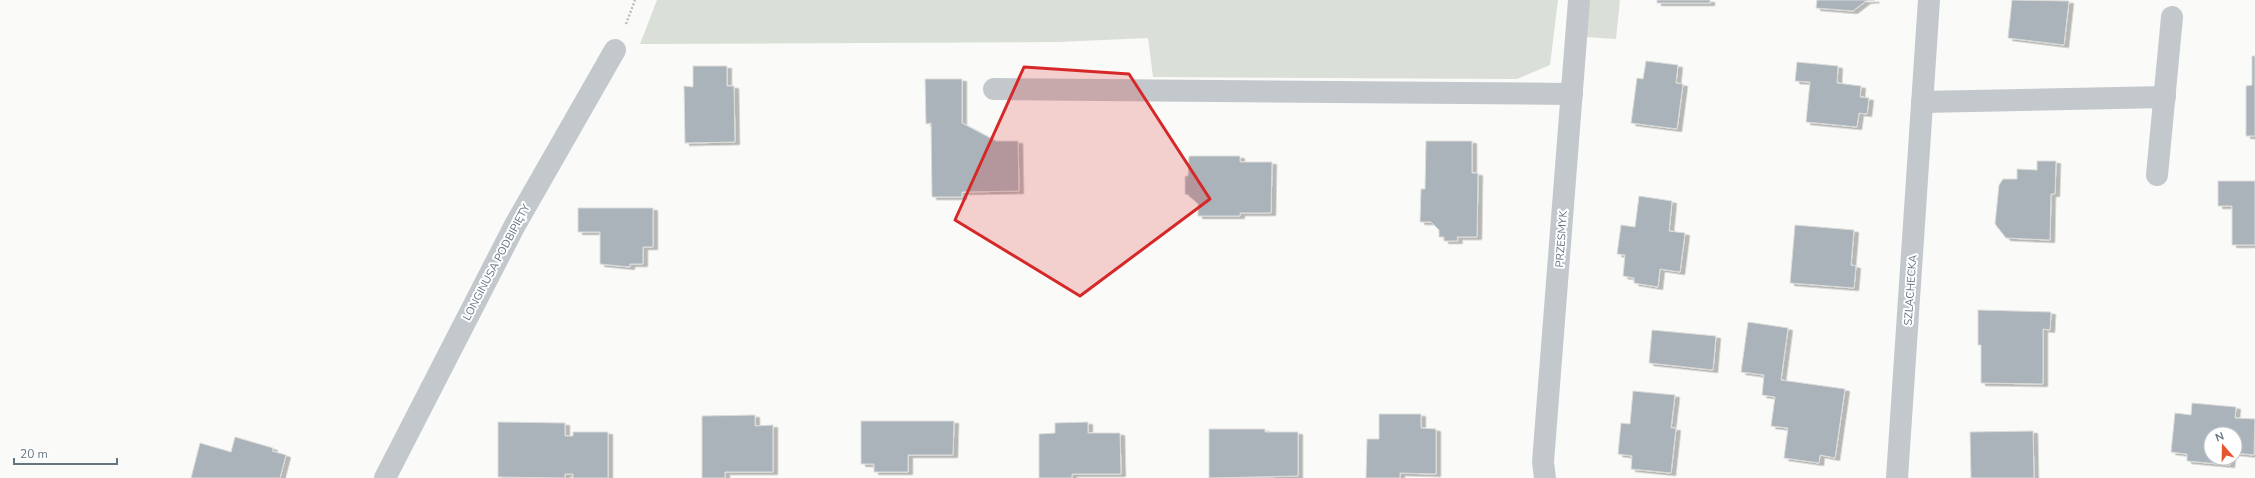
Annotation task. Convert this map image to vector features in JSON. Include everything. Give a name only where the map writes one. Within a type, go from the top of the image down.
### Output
[{"type":"street","name":"PRZESMYK","points":[[1545,478],[1543,462],[1579,0]]},
{"type":"street","name":"SZLACHECKA","points":[[1897,478],[1928,0]]},
{"type":"street","points":[[2157,175],[2172,18]]},
{"type":"street","name":"LONGINUSA PODBIPIĘTY","points":[[384,478],[515,224],[615,50]]},
{"type":"street","points":[[994,89],[1572,94]]},
{"type":"street","points":[[1922,102],[2165,97]]},
{"type":"highlighted area","points":[[1024,67],[1129,74],[1210,199],[1080,296],[955,220]]},
{"type":"shaded area","points":[[657,0],[1558,0],[1550,65],[1517,79],[1153,77],[1148,38],[1057,42],[640,44]]},
{"type":"shaded area","points":[[1589,0],[1620,0],[1616,39],[1585,37]]},
{"type":"building","points":[[1657,0],[1710,0],[1710,3],[1657,3]]},
{"type":"building","points":[[1817,0],[1875,0],[1866,1],[1853,11],[1816,8]]},
{"type":"building","points":[[2012,0],[2069,1],[2064,45],[2008,38]]},
{"type":"building","points":[[2252,56],[2255,56],[2255,136],[2246,136],[2246,86],[2252,85]]},
{"type":"building","points":[[1646,61],[1678,65],[1676,83],[1683,84],[1677,129],[1631,123],[1637,78],[1643,79]]},
{"type":"building","points":[[1797,62],[1838,66],[1837,83],[1861,86],[1860,97],[1869,98],[1867,114],[1859,113],[1857,127],[1806,122],[1810,82],[1795,81]]},
{"type":"building","points":[[693,66],[727,66],[727,86],[734,86],[735,142],[685,143],[684,86],[693,87]]},
{"type":"building","points":[[925,79],[962,79],[962,123],[996,141],[1018,141],[1019,191],[962,192],[962,197],[932,197],[931,123],[926,124]]},
{"type":"building","points":[[1426,141],[1472,141],[1472,173],[1478,173],[1477,237],[1457,237],[1458,241],[1444,241],[1444,237],[1439,237],[1439,230],[1431,222],[1420,222],[1421,189],[1425,189]]},
{"type":"building","points":[[1189,156],[1240,156],[1240,162],[1272,162],[1271,213],[1240,213],[1240,216],[1198,216],[1198,204],[1185,194],[1185,176],[1188,176]]},
{"type":"building","points":[[2037,161],[2056,161],[2055,194],[2051,194],[2050,240],[2006,238],[1995,224],[1999,185],[2003,179],[2017,179],[2017,169],[2037,170]]},
{"type":"building","points":[[2218,181],[2255,181],[2255,245],[2232,245],[2232,206],[2218,206]]},
{"type":"building","points":[[1639,196],[1672,201],[1669,231],[1685,233],[1680,272],[1660,269],[1658,287],[1634,283],[1634,278],[1623,276],[1625,255],[1617,254],[1621,225],[1635,227]]},
{"type":"building","points":[[578,208],[653,208],[653,247],[643,247],[643,264],[630,264],[630,267],[600,264],[600,232],[578,232]]},
{"type":"building","points":[[1795,225],[1854,230],[1851,265],[1856,266],[1854,288],[1790,283]]},
{"type":"building","points":[[1978,310],[2051,312],[2050,330],[2043,329],[2043,384],[1981,383],[1981,345],[1978,345]]},
{"type":"building","points":[[1748,322],[1788,328],[1781,380],[1845,389],[1835,458],[1820,455],[1819,463],[1784,458],[1788,428],[1771,426],[1775,397],[1762,395],[1764,375],[1741,372]]},
{"type":"building","points":[[1652,330],[1716,336],[1713,370],[1649,363]]},
{"type":"building","points":[[1633,391],[1675,395],[1671,428],[1676,428],[1671,473],[1631,469],[1632,456],[1618,454],[1621,423],[1630,424]]},
{"type":"building","points":[[2192,403],[2236,407],[2235,418],[2255,419],[2254,455],[2243,454],[2243,426],[2203,426],[2203,462],[2187,461],[2187,454],[2171,452],[2175,413],[2191,415]]},
{"type":"building","points":[[1379,414],[1421,414],[1421,428],[1436,429],[1436,474],[1400,473],[1400,478],[1366,478],[1367,439],[1379,439]]},
{"type":"building","points":[[755,415],[755,426],[773,425],[773,472],[725,472],[725,478],[702,478],[702,416]]},
{"type":"building","points":[[861,421],[954,421],[953,455],[908,455],[908,472],[874,472],[874,464],[861,464]]},
{"type":"building","points":[[498,422],[565,423],[565,436],[573,436],[573,432],[608,432],[608,478],[573,478],[573,474],[565,474],[565,478],[498,477]]},
{"type":"building","points":[[1088,422],[1088,433],[1120,433],[1121,474],[1072,474],[1072,478],[1039,478],[1039,434],[1055,433],[1055,423]]},
{"type":"building","points":[[1209,429],[1265,429],[1265,432],[1298,432],[1298,476],[1209,478]]},
{"type":"building","points":[[2033,431],[2034,478],[1971,478],[1970,432]]},
{"type":"building","points":[[235,437],[273,448],[272,451],[286,455],[280,478],[191,478],[200,443],[231,452]]}]
